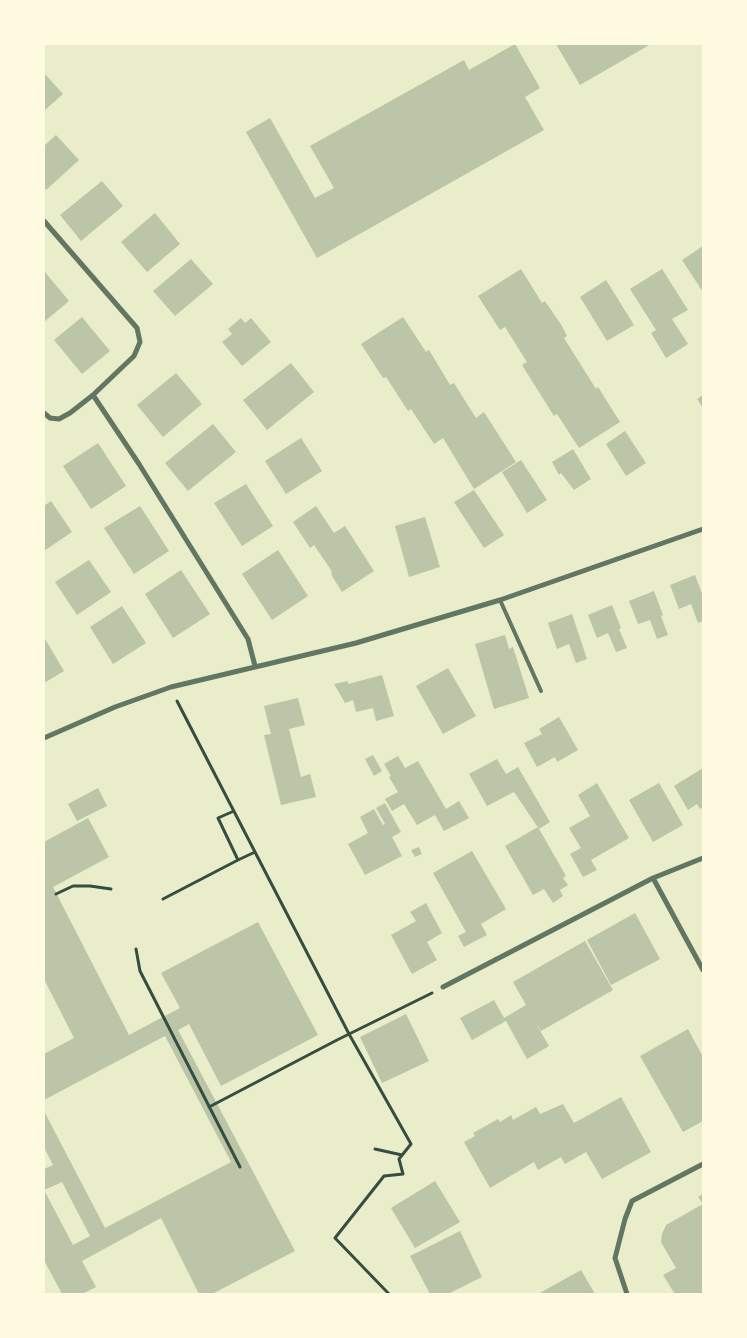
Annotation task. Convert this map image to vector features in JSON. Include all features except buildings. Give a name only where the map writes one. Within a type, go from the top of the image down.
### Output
[{"type":"street","points":[[44,221],[137,328],[140,342],[134,356],[93,395],[70,413],[58,419],[50,418],[44,414]]},
{"type":"street","points":[[93,395],[139,464],[248,639],[255,666]]},
{"type":"street","points":[[44,738],[115,707],[171,687],[356,643],[500,600],[703,529]]},
{"type":"street","points":[[443,987],[653,878],[703,858]]},
{"type":"street","points":[[653,878],[703,970]]},
{"type":"street","points":[[627,1294],[615,1258],[625,1218],[632,1201],[703,1164]]},
{"type":"lane","points":[[500,600],[541,691]]},
{"type":"path","points":[[171,687],[181,711],[349,1034],[411,1144],[399,1159],[403,1174],[384,1176],[335,1238],[389,1294]]},
{"type":"path","points":[[234,811],[218,818],[238,860]]},
{"type":"path","points":[[163,899],[255,852]]},
{"type":"path","points":[[56,894],[73,886],[111,889]]},
{"type":"path","points":[[136,949],[140,971],[240,1167]]},
{"type":"path","points":[[209,1107],[443,987]]},
{"type":"path","points":[[375,1149],[402,1155]]}]
